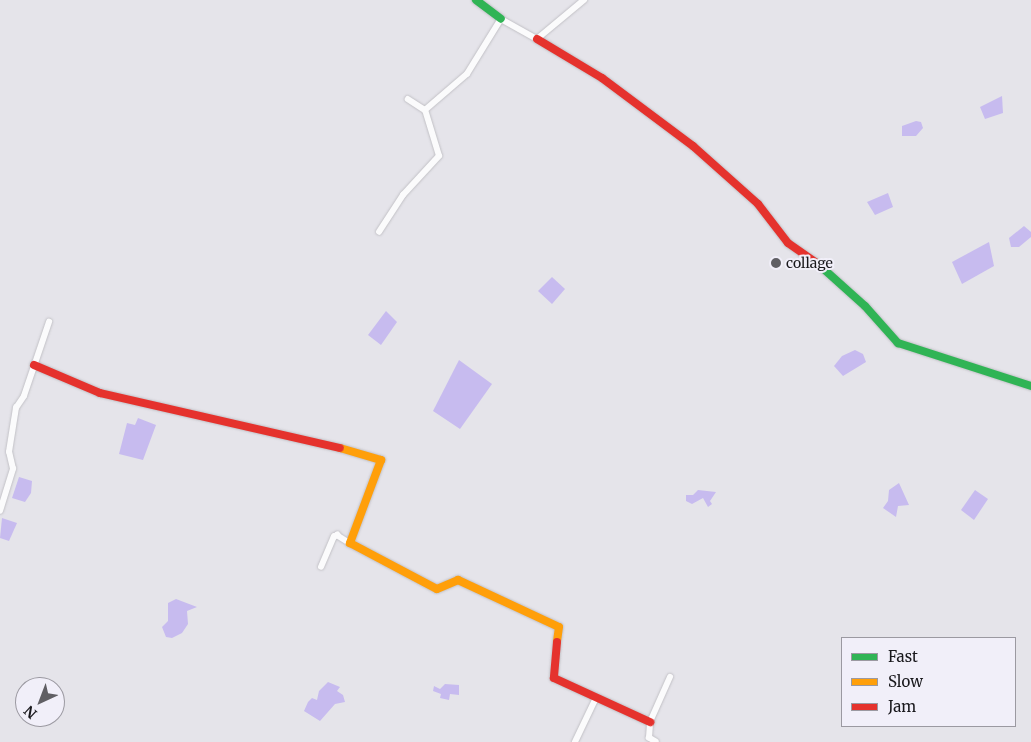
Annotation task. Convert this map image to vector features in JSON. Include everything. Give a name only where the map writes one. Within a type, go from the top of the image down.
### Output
[{"type":"street","points":[[476,0],[501,19],[602,78],[693,146],[758,204],[788,242],[813,260],[865,306],[898,344],[1031,386]]},
{"type":"street","points":[[537,39],[584,0]]},
{"type":"street","points":[[425,110],[467,74],[501,19]]},
{"type":"street","points":[[379,232],[403,195],[439,156],[425,110],[408,99]]},
{"type":"street","points":[[0,511],[12,469],[9,452],[16,408],[49,322]]},
{"type":"street","points":[[34,365],[100,393],[379,458],[350,543]]},
{"type":"street","points":[[321,567],[334,537],[337,535],[437,590],[458,580],[559,627],[552,676],[650,722]]},
{"type":"street","points":[[656,742],[649,738],[650,722],[670,677]]},
{"type":"street","points":[[575,742],[596,698]]},
{"type":"shaded area","points":[[1002,96],[1003,113],[985,119],[980,107]]},
{"type":"shaded area","points":[[916,121],[921,122],[923,128],[916,136],[902,136],[902,126]]},
{"type":"shaded area","points":[[888,193],[893,207],[875,215],[867,202]]},
{"type":"shaded area","points":[[1024,226],[1031,232],[1031,237],[1019,247],[1011,247],[1009,238]]},
{"type":"shaded area","points":[[989,242],[994,266],[962,284],[952,262]]},
{"type":"shaded area","points":[[552,277],[565,289],[552,304],[538,291]]},
{"type":"shaded area","points":[[386,311],[397,322],[381,345],[368,335]]},
{"type":"shaded area","points":[[855,350],[863,354],[866,362],[843,376],[834,366],[842,356]]},
{"type":"shaded area","points":[[459,360],[492,384],[460,429],[433,411]]},
{"type":"shaded area","points":[[138,418],[156,425],[143,460],[119,454],[127,423],[135,425]]},
{"type":"shaded area","points":[[19,477],[32,481],[31,493],[25,502],[12,498]]},
{"type":"shaded area","points":[[899,483],[909,505],[898,506],[896,517],[883,508],[888,501],[889,490]]},
{"type":"shaded area","points":[[698,490],[716,492],[710,501],[712,504],[708,507],[703,498],[692,504],[686,501],[686,495],[693,495]]},
{"type":"shaded area","points":[[975,490],[988,499],[974,520],[961,510]]},
{"type":"shaded area","points":[[2,518],[17,523],[9,541],[0,538]]},
{"type":"shaded area","points":[[176,599],[197,607],[187,611],[188,624],[182,633],[172,638],[166,637],[162,627],[168,621],[168,603]]},
{"type":"shaded area","points":[[328,682],[340,687],[337,691],[343,695],[345,702],[335,704],[320,721],[304,711],[312,698],[317,700],[319,691]]},
{"type":"shaded area","points":[[445,684],[459,685],[459,695],[450,694],[449,700],[440,698],[441,694],[433,691],[434,686],[440,689]]},
{"type":"traffic: fast","points":[[476,0],[501,19]]},
{"type":"traffic: fast","points":[[817,263],[865,306],[898,343],[1031,386]]},
{"type":"traffic: slow","points":[[340,448],[381,460],[350,543],[437,589],[458,580],[559,627],[557,642]]},
{"type":"traffic: jam","points":[[537,39],[602,78],[693,146],[758,204],[788,243],[817,263]]},
{"type":"traffic: jam","points":[[34,365],[100,393],[340,448]]},
{"type":"traffic: jam","points":[[557,642],[554,678],[650,722]]},
{"type":"place","name":"collage","points":[[776,263]]}]
